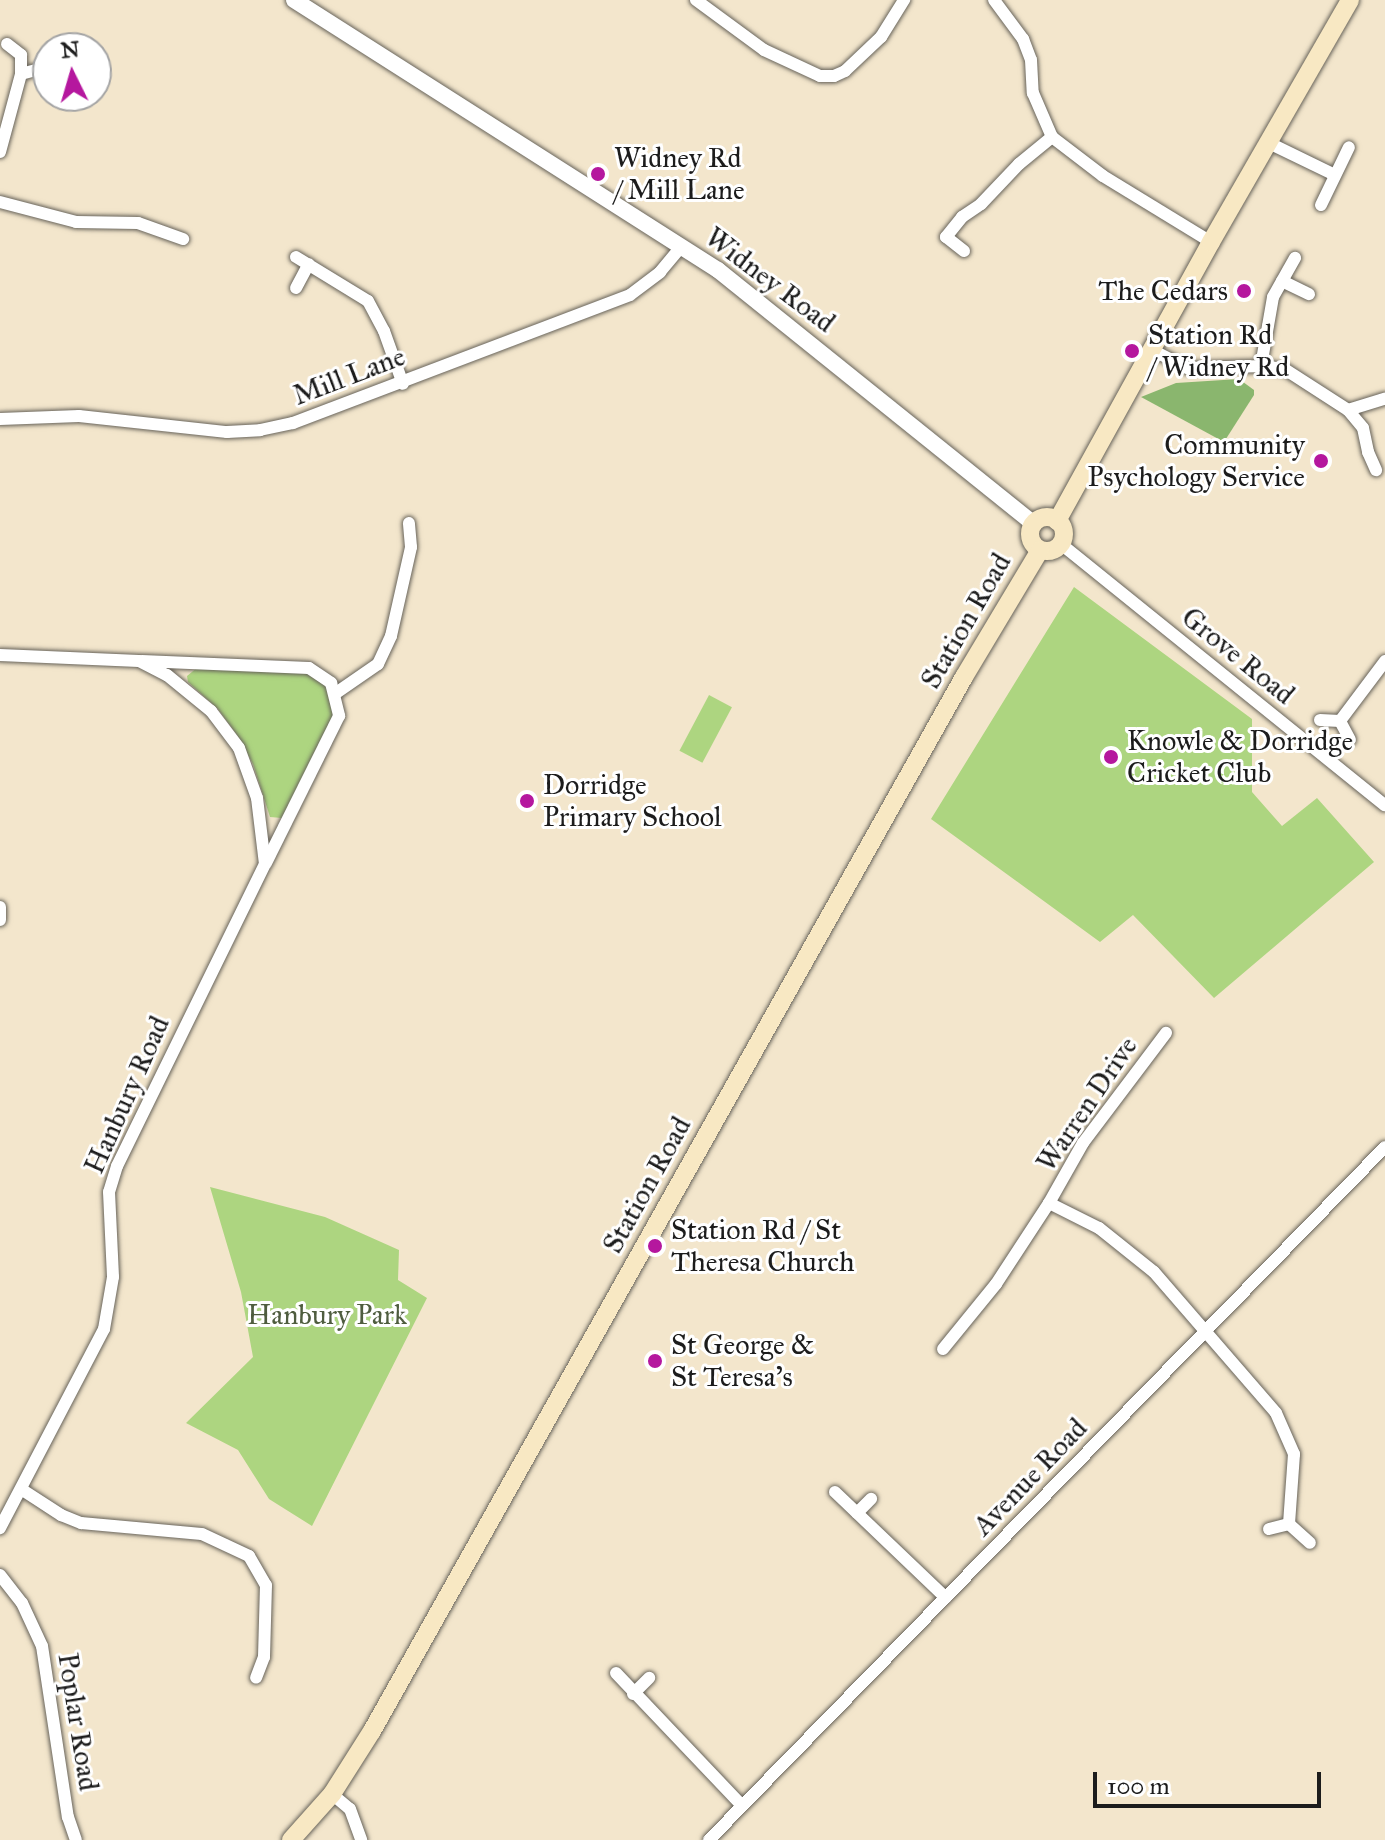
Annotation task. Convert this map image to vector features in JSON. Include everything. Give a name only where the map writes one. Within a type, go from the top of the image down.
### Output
[{"type":"main road","points":[[1057,521],[1211,242],[1350,0]]},
{"type":"main road","points":[[1045,518],[1057,521],[1063,530],[1061,544],[1053,550],[1040,550],[1031,538],[1034,524],[1045,518]]},
{"type":"main road","name":"Station Road","points":[[291,1840],[332,1794],[418,1650],[964,677],[1040,550]]},
{"type":"street","name":"Widney Road","points":[[294,0],[682,246],[743,289],[1034,524]]},
{"type":"street","points":[[696,0],[764,50],[820,76],[834,76],[845,71],[881,37],[904,0]]},
{"type":"street","points":[[994,0],[1023,39],[1031,60],[1033,93],[1052,137],[1103,176],[1211,242]]},
{"type":"street","points":[[0,152],[21,74],[21,55],[7,44]]},
{"type":"street","points":[[21,74],[32,71]]},
{"type":"street","points":[[964,251],[946,237],[962,217],[981,204],[1019,164],[1052,137]]},
{"type":"street","points":[[1269,143],[1335,175]]},
{"type":"street","points":[[1321,205],[1349,147]]},
{"type":"street","points":[[0,202],[76,222],[138,223],[183,239]]},
{"type":"street","name":"Mill Lane","points":[[0,419],[79,416],[227,432],[260,430],[293,423],[403,384],[630,295],[660,272],[682,246]]},
{"type":"street","points":[[296,257],[368,301],[384,331],[403,384]]},
{"type":"street","points":[[1261,366],[1268,318],[1282,281],[1295,258]]},
{"type":"street","points":[[296,288],[309,264]]},
{"type":"street","points":[[1282,281],[1309,294]]},
{"type":"street","points":[[1152,350],[1187,368],[1261,366],[1286,370],[1348,410],[1363,428],[1376,470]]},
{"type":"street","points":[[1348,410],[1385,399]]},
{"type":"street","points":[[0,655],[309,668],[322,674],[336,693],[378,664],[391,636],[411,547],[409,523]]},
{"type":"street","name":"Grove Road","points":[[1061,544],[1385,805]]},
{"type":"street","points":[[139,661],[167,675],[211,711],[239,748],[257,798],[265,864]]},
{"type":"street","points":[[1340,721],[1385,661]]},
{"type":"street","name":"Hanbury Road","points":[[0,1528],[104,1329],[113,1277],[108,1202],[117,1166],[334,730],[339,716],[336,693]]},
{"type":"street","points":[[1320,720],[1340,721]]},
{"type":"street","points":[[1340,721],[1350,740]]},
{"type":"street","points":[[0,907],[0,920]]},
{"type":"street","name":"Warren Drive","points":[[943,1349],[996,1284],[1049,1203],[1083,1143],[1166,1033]]},
{"type":"street","name":"Avenue Road","points":[[709,1840],[1385,1147]]},
{"type":"street","name":"Warren Drive","points":[[1049,1203],[1099,1228],[1154,1272],[1276,1413],[1294,1454],[1294,1491],[1289,1524]]},
{"type":"street","points":[[21,1489],[61,1515],[81,1523],[202,1534],[249,1556],[266,1585],[264,1657],[256,1678]]},
{"type":"street","points":[[835,1492],[946,1598]]},
{"type":"street","points":[[857,1513],[871,1499]]},
{"type":"street","points":[[1269,1529],[1289,1524],[1310,1543]]},
{"type":"street","name":"Poplar Road","points":[[0,1575],[22,1603],[42,1646],[68,1817],[76,1840]]},
{"type":"street","points":[[616,1673],[742,1806]]},
{"type":"street","points":[[633,1694],[649,1678]]},
{"type":"street","points":[[332,1794],[350,1809],[361,1840]]},
{"type":"green space","points":[[1239,379],[1254,390],[1254,395],[1224,442],[1141,397],[1176,383]]},
{"type":"green space","name":"Knowle & Dorridge Cricket Club","points":[[1074,587],[1252,719],[1252,792],[1282,826],[1317,798],[1374,862],[1214,998],[1133,915],[1100,942],[931,819]]},
{"type":"green space","points":[[198,667],[304,671],[327,685],[335,714],[282,818],[270,817],[253,764],[237,735],[218,709],[188,682],[187,676]]},
{"type":"green space","points":[[709,695],[732,707],[702,763],[679,751]]},
{"type":"green space","name":"Hanbury Park","points":[[210,1187],[325,1217],[399,1250],[398,1280],[427,1298],[312,1526],[269,1499],[238,1450],[186,1423],[253,1357],[241,1292]]},
{"type":"place","name":"Widney Rd / Mill Lane","points":[[598,174]]},
{"type":"place","name":"The Cedars","points":[[1244,291]]},
{"type":"place","name":"Station Rd / Widney Rd","points":[[1132,351]]},
{"type":"place","name":"Community Psychology Service","points":[[1321,461]]},
{"type":"place","name":"Knowle & Dorridge Cricket Club","points":[[1111,757]]},
{"type":"place","name":"Dorridge Primary School","points":[[527,801]]},
{"type":"place","name":"Station Rd / St Theresa Church","points":[[655,1246]]},
{"type":"place","name":"St George & St Teresa's","points":[[655,1361]]}]
